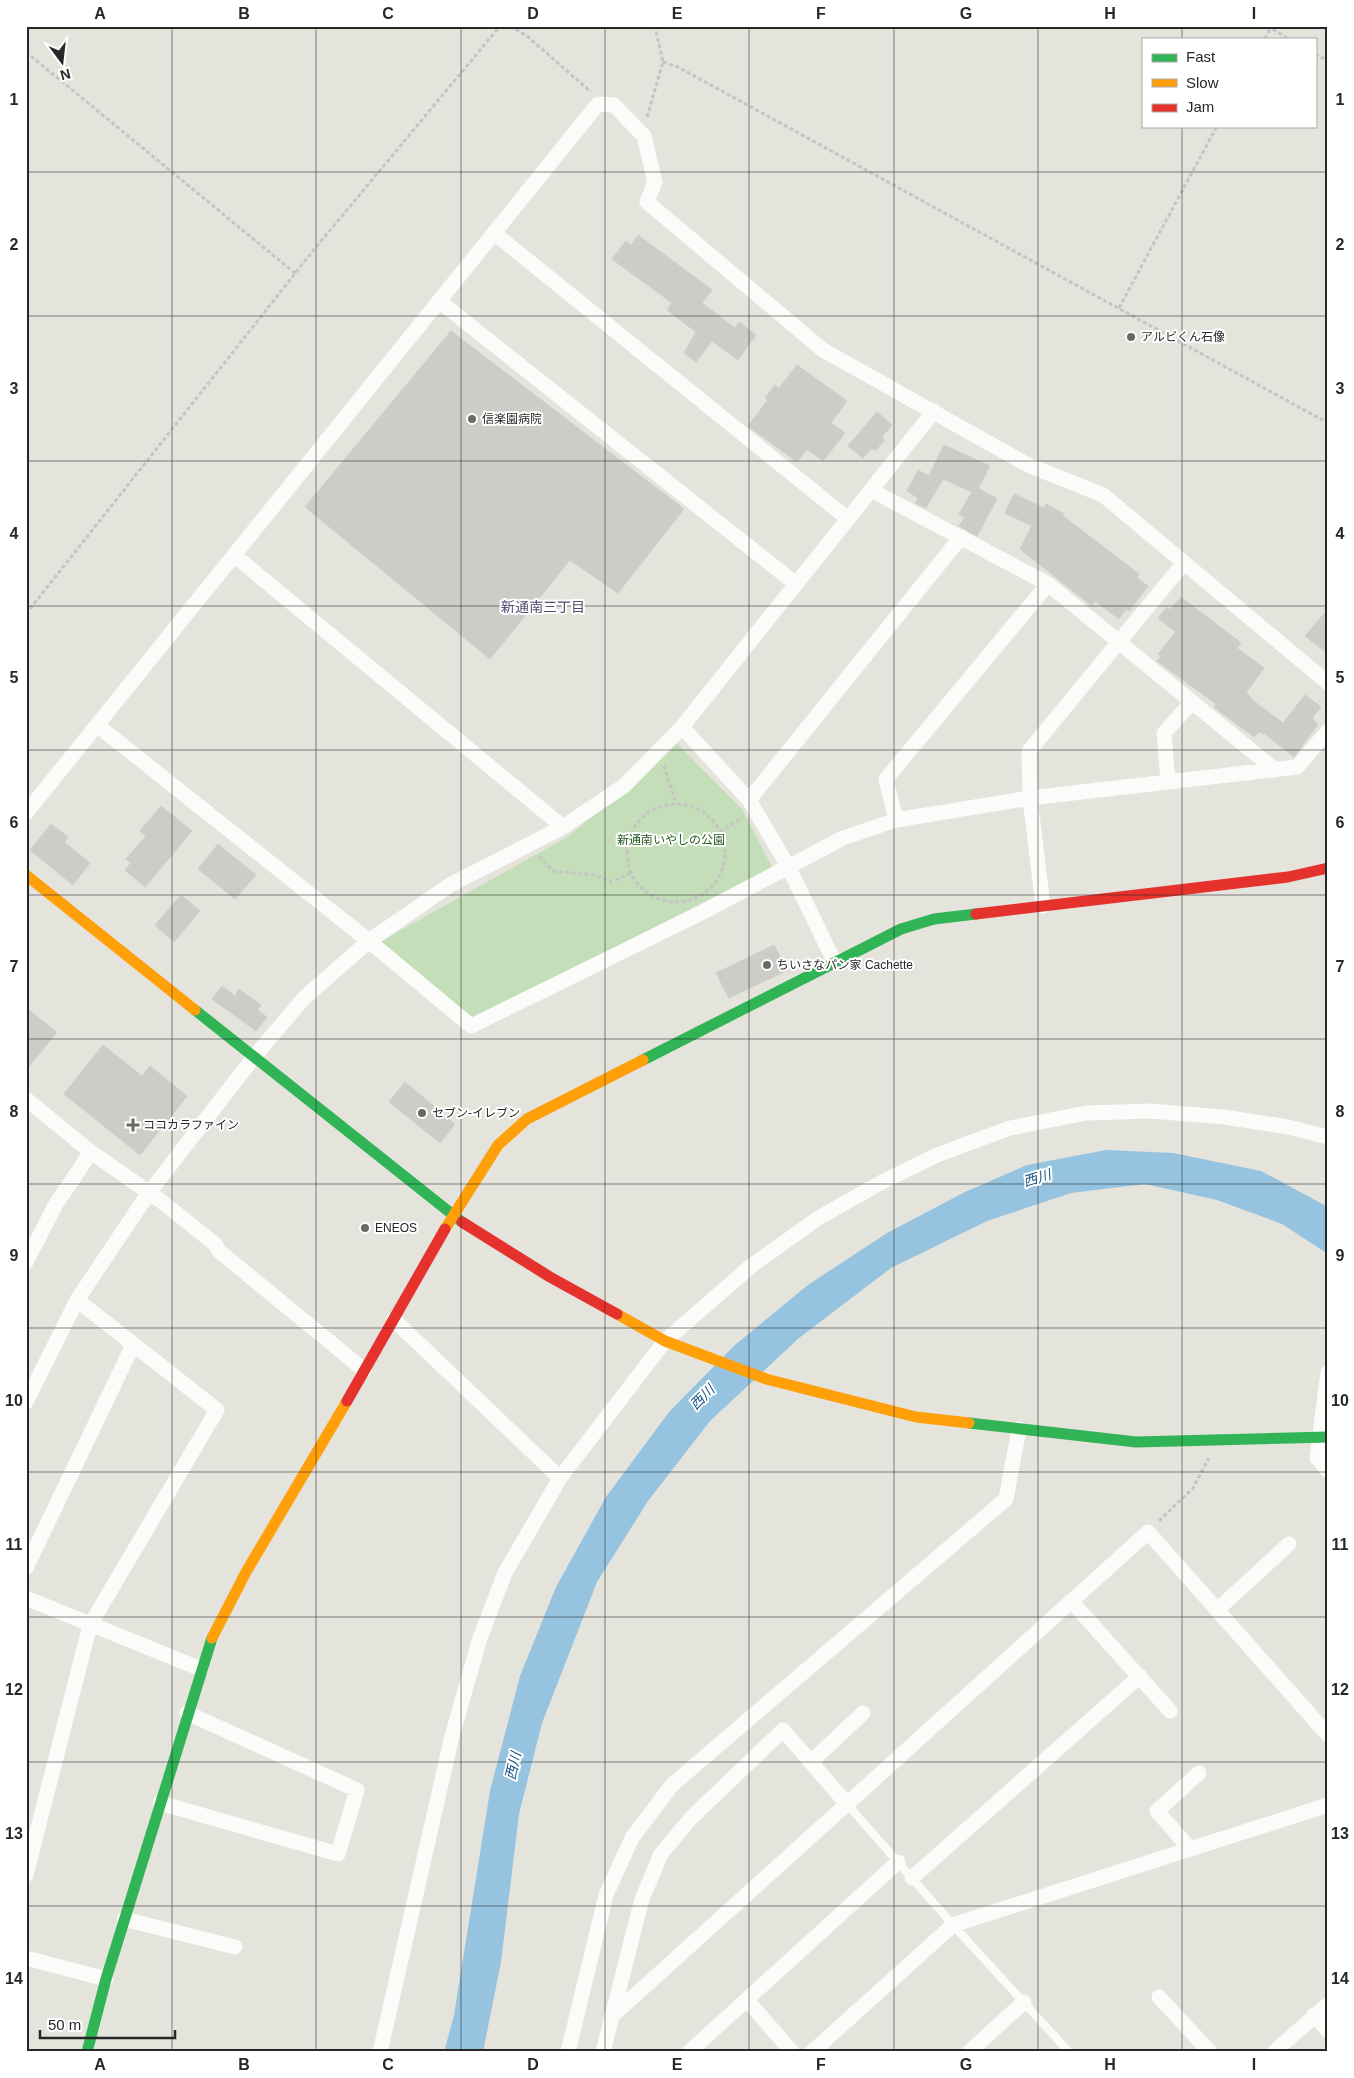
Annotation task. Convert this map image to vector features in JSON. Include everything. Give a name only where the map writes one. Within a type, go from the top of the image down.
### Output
[{"type":"street","points":[[26,813],[598,104],[614,105],[644,136],[655,182],[647,202],[823,350],[1028,465],[1103,495],[1183,564],[1328,683]]},
{"type":"street","points":[[494,233],[848,519]]},
{"type":"street","points":[[439,301],[796,584]]},
{"type":"street","points":[[26,1402],[77,1300],[148,1194],[254,1057],[304,998],[369,941],[450,885],[563,827],[624,786],[682,727],[934,411]]},
{"type":"street","points":[[871,490],[1048,584],[1275,770]]},
{"type":"street","points":[[747,808],[960,537]]},
{"type":"street","points":[[235,556],[563,827]]},
{"type":"street","points":[[1043,906],[1030,798],[1028,751],[1183,564]]},
{"type":"street","points":[[896,820],[886,779],[1048,584]]},
{"type":"street","points":[[1168,782],[1164,733],[1192,702]]},
{"type":"street","points":[[98,726],[369,941],[471,1026],[704,912],[843,838],[896,820],[1030,798],[1297,767],[1328,731]]},
{"type":"street","points":[[682,727],[747,808],[788,866],[835,963]]},
{"type":"street","points":[[87,2052],[124,1919],[187,1713],[216,1628],[246,1572],[394,1320],[452,1215],[498,1145],[527,1119],[901,929],[934,919],[1288,877],[1328,868]]},
{"type":"street","points":[[26,875],[452,1215],[550,1277],[665,1341],[766,1379],[916,1417],[1136,1442],[1324,1437]]},
{"type":"street","points":[[28,1102],[91,1152],[148,1194],[161,1201],[215,1244],[219,1251],[364,1370]]},
{"type":"street","points":[[380,2052],[452,1736],[480,1638],[504,1573],[560,1478],[665,1341],[751,1266],[820,1217],[882,1182],[937,1155],[1010,1128],[1086,1113],[1151,1111],[1224,1117],[1288,1127],[1328,1137]]},
{"type":"street","points":[[26,1262],[56,1204],[91,1152]]},
{"type":"street","points":[[27,1867],[90,1625],[217,1410],[77,1300]]},
{"type":"street","points":[[394,1320],[560,1478]]},
{"type":"street","points":[[26,1568],[133,1345]]},
{"type":"street","points":[[1328,1372],[1324,1437],[1317,1458],[1328,1471]]},
{"type":"street","points":[[568,2052],[606,1895],[632,1838],[672,1785],[1006,1499],[1019,1429]]},
{"type":"street","points":[[611,2017],[1148,1532],[1328,1735]]},
{"type":"street","points":[[1217,1610],[1289,1544]]},
{"type":"street","points":[[26,1598],[201,1669]]},
{"type":"street","points":[[1071,1600],[1170,1711]]},
{"type":"street","points":[[912,1878],[1140,1676]]},
{"type":"street","points":[[160,1803],[338,1854],[357,1790],[187,1713]]},
{"type":"street","points":[[811,1762],[863,1713]]},
{"type":"street","points":[[603,2052],[642,1899],[662,1854],[691,1818],[783,1730],[847,1804]]},
{"type":"street","points":[[1190,1849],[1157,1811],[1198,1773]]},
{"type":"street","points":[[812,2052],[953,1926],[1328,1805]]},
{"type":"street","points":[[689,2052],[898,1862]]},
{"type":"street","points":[[124,1919],[235,1947]]},
{"type":"street","points":[[26,1958],[106,1979]]},
{"type":"street","points":[[1159,1997],[1210,2052]]},
{"type":"street","points":[[747,2000],[792,2052]]},
{"type":"street","points":[[969,2052],[1024,2002]]},
{"type":"street","points":[[1274,2052],[1328,2004]]},
{"type":"street","points":[[1314,2015],[1328,2031]]},
{"type":"lane","points":[[847,1804],[953,1926],[1069,2052]]},
{"type":"path","points":[[26,614],[312,252],[500,26]]},
{"type":"path","points":[[510,26],[527,36],[588,88],[598,104]]},
{"type":"path","points":[[644,136],[650,105],[663,62],[655,26]]},
{"type":"path","points":[[1270,27],[1287,38]]},
{"type":"path","points":[[26,52],[296,274]]},
{"type":"path","points":[[1316,55],[1328,61]]},
{"type":"path","points":[[663,62],[678,66],[1328,422]]},
{"type":"path","points":[[1119,308],[1216,128]]},
{"type":"path","points":[[662,757],[676,804]]},
{"type":"path","points":[[676,804],[697,809],[706,815],[720,832],[725,854],[722,870],[714,885],[696,898],[677,902],[658,899],[642,889],[630,873],[626,852],[632,831],[645,814],[665,805],[676,804]]},
{"type":"path","points":[[720,832],[747,808]]},
{"type":"path","points":[[537,854],[552,871],[595,876],[611,882],[630,873]]},
{"type":"path","points":[[1148,1532],[1193,1488],[1218,1440]]},
{"type":"green space","name":"新通南いやしの公園","points":[[677,744],[742,809],[772,867],[473,1020],[380,942],[569,836]]},
{"type":"water","name":"西川","points":[[1106,1150],[1173,1153],[1261,1171],[1328,1207],[1328,1254],[1282,1224],[1217,1200],[1145,1184],[1071,1193],[987,1221],[891,1268],[799,1338],[710,1421],[648,1501],[597,1582],[542,1723],[519,1814],[501,1962],[483,2052],[444,2052],[454,2015],[490,1791],[520,1676],[556,1587],[606,1497],[669,1412],[735,1345],[808,1285],[887,1233],[965,1192],[1027,1165]]},
{"type":"building","points":[[638,235],[712,290],[702,303],[735,328],[739,322],[756,335],[738,360],[712,341],[696,362],[684,353],[696,332],[667,310],[672,303],[612,259],[626,241],[631,245]]},
{"type":"building","name":"信楽園病院","points":[[451,331],[684,509],[618,593],[570,560],[490,659],[305,507]]},
{"type":"building","points":[[797,365],[847,401],[831,423],[845,433],[823,461],[807,449],[797,462],[748,426],[768,400],[765,398],[775,385],[779,388]]},
{"type":"building","points":[[877,412],[892,425],[882,437],[885,440],[875,451],[872,448],[863,458],[848,446]]},
{"type":"building","points":[[944,445],[990,466],[978,488],[997,499],[977,536],[959,526],[965,517],[959,514],[972,492],[943,479],[926,508],[915,503],[918,498],[907,491],[918,470],[929,476]]},
{"type":"building","points":[[1014,494],[1044,508],[1046,504],[1064,514],[1063,516],[1139,574],[1137,578],[1148,586],[1129,611],[1126,609],[1119,619],[1095,601],[1092,606],[1020,549],[1032,526],[1005,513]]},
{"type":"building","points":[[1181,597],[1241,643],[1237,648],[1264,668],[1246,693],[1251,699],[1283,723],[1305,695],[1321,707],[1312,718],[1318,724],[1294,757],[1265,734],[1259,732],[1254,737],[1214,707],[1216,704],[1157,661],[1161,656],[1158,654],[1176,632],[1158,618],[1167,607],[1170,610]]},
{"type":"building","points":[[1328,609],[1328,654],[1305,636]]},
{"type":"building","points":[[161,806],[192,831],[145,887],[125,870],[131,863],[126,859],[146,836],[140,831]]},
{"type":"building","points":[[51,824],[68,837],[64,842],[90,863],[73,885],[30,850]]},
{"type":"building","points":[[218,844],[256,875],[235,899],[198,869]]},
{"type":"building","points":[[181,895],[200,911],[174,942],[155,925]]},
{"type":"building","points":[[774,945],[788,970],[729,998],[716,973]]},
{"type":"building","points":[[222,986],[235,996],[239,989],[261,1005],[257,1010],[267,1017],[256,1031],[212,999]]},
{"type":"building","points":[[26,1008],[57,1032],[26,1070]]},
{"type":"building","name":"ココカラファイン","points":[[103,1045],[142,1076],[150,1066],[187,1096],[140,1155],[64,1094]]},
{"type":"building","name":"セブン-イレブン","points":[[405,1082],[455,1124],[440,1143],[389,1102]]},
{"type":"traffic: fast","points":[[643,1060],[901,929],[934,919],[976,914]]},
{"type":"traffic: fast","points":[[195,1010],[462,1222]]},
{"type":"traffic: fast","points":[[969,1423],[1136,1442],[1328,1437]]},
{"type":"traffic: fast","points":[[87,2052],[106,1979],[212,1638]]},
{"type":"traffic: slow","points":[[26,875],[195,1010]]},
{"type":"traffic: slow","points":[[445,1229],[498,1145],[527,1119],[643,1060]]},
{"type":"traffic: slow","points":[[617,1314],[665,1341],[766,1379],[916,1417],[969,1423]]},
{"type":"traffic: slow","points":[[212,1638],[246,1572],[347,1401]]},
{"type":"traffic: jam","points":[[976,914],[1288,877],[1328,868]]},
{"type":"traffic: jam","points":[[462,1222],[550,1277],[617,1314]]},
{"type":"traffic: jam","points":[[347,1401],[445,1229]]},
{"type":"place","name":"アルビくん石像","points":[[1131,337]]},
{"type":"place","name":"信楽園病院","points":[[472,419]]},
{"type":"place","name":"ちいさなパン家 Cachette","points":[[767,965]]},
{"type":"place","name":"セブン-イレブン","points":[[422,1113]]},
{"type":"place","name":"ココカラファイン","points":[[133,1125]]},
{"type":"place","name":"ENEOS","points":[[365,1228]]},
{"type":"district","name":"新通南三丁目","points":[[543,607]]}]
